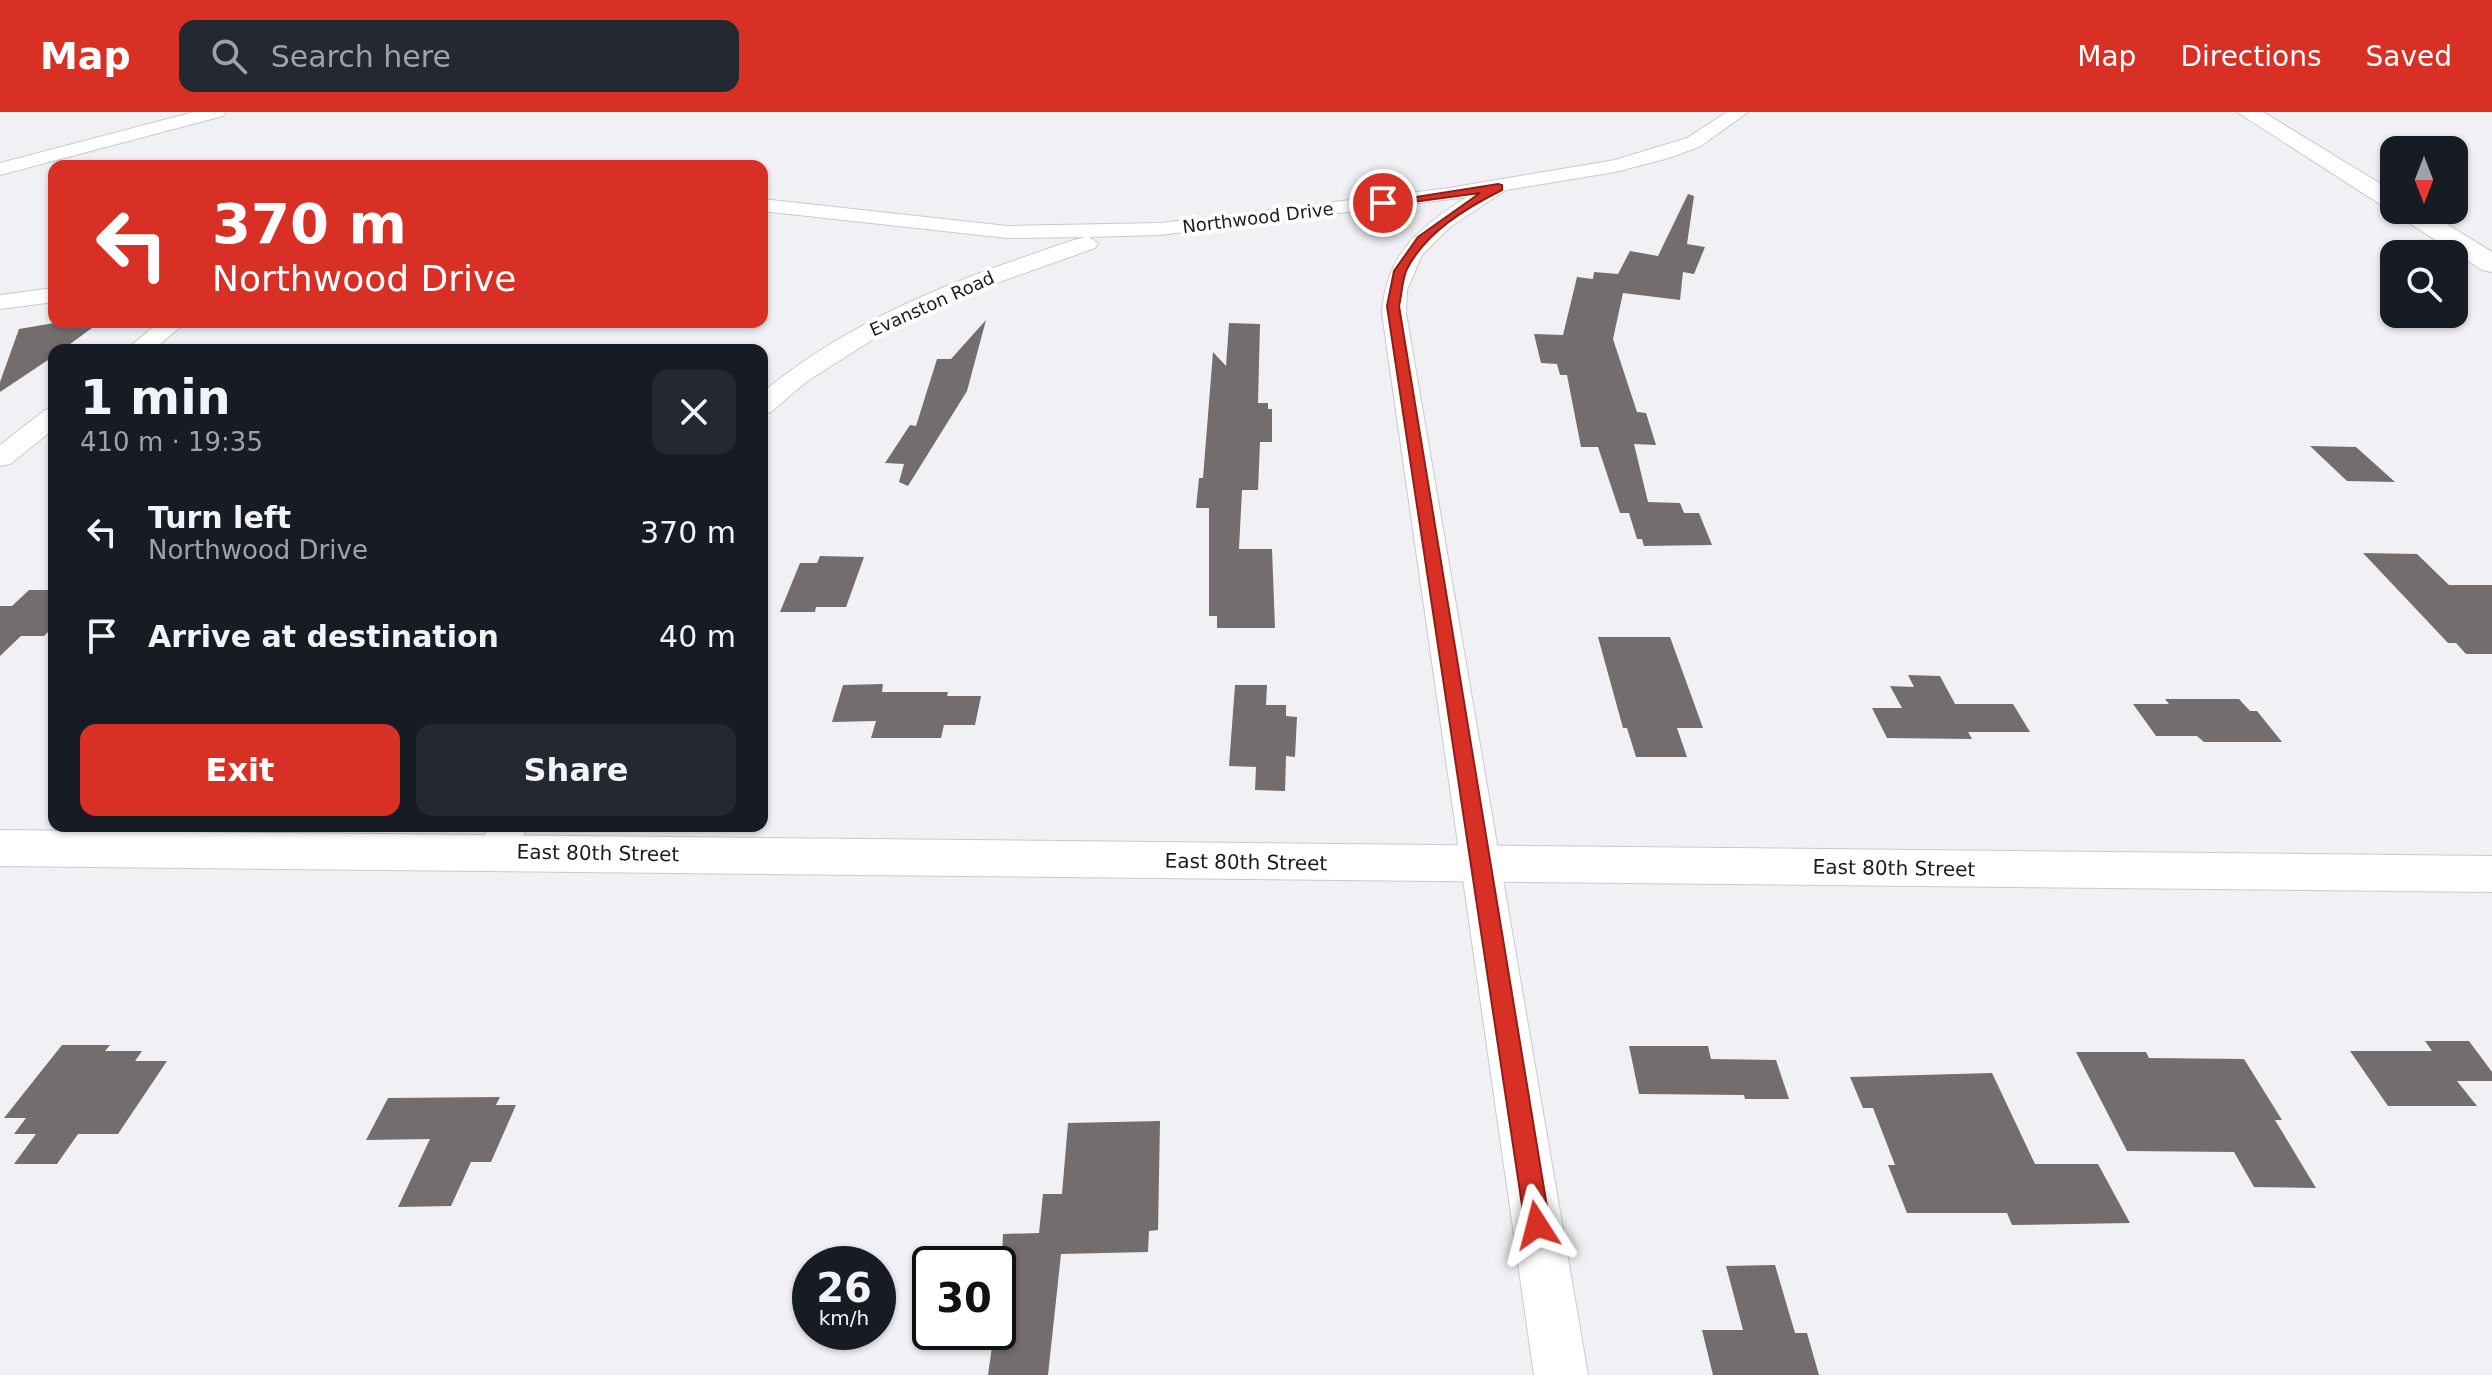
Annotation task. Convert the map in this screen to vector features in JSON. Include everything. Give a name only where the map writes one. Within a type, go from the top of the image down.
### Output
[{"type":"street","points":[[0,169],[116,136],[217,112]]},
{"type":"street","name":"Northwood Drive","points":[[768,206],[1007,232],[1119,232],[1283,216],[1498,187],[1662,154],[1700,139],[1739,112]]},
{"type":"street","points":[[2248,112],[2380,194]]},
{"type":"street","points":[[1498,187],[1473,200],[1422,239],[1400,271],[1393,306],[1561,1375]]},
{"type":"street","points":[[2428,224],[2492,264]]},
{"type":"street","name":"Evanston Road","points":[[768,401],[833,352],[892,319],[1007,270],[1119,232]]},
{"type":"street","points":[[0,302],[48,296]]},
{"type":"street","points":[[146,344],[166,328]]},
{"type":"street","points":[[0,458],[48,421]]},
{"type":"street","name":"East 80th Street","points":[[0,848],[502,839],[1479,864],[2492,874]]},
{"type":"building","points":[[1688,194],[1694,196],[1687,244],[1705,247],[1694,274],[1683,272],[1680,300],[1623,293],[1613,339],[1637,412],[1646,413],[1656,445],[1634,444],[1648,502],[1680,503],[1684,513],[1699,513],[1712,545],[1644,546],[1642,539],[1637,539],[1629,513],[1620,513],[1598,447],[1581,447],[1567,375],[1560,375],[1557,364],[1541,363],[1534,334],[1563,335],[1577,277],[1593,279],[1594,272],[1618,274],[1630,251],[1658,256]]},
{"type":"building","points":[[986,320],[967,391],[908,486],[899,482],[904,464],[885,463],[910,425],[916,426],[937,359],[951,359]]},
{"type":"building","points":[[1229,323],[1260,324],[1258,403],[1268,403],[1268,409],[1272,409],[1272,442],[1260,442],[1258,490],[1242,490],[1239,549],[1272,549],[1275,628],[1217,628],[1217,616],[1209,616],[1209,508],[1196,508],[1199,478],[1203,478],[1213,352],[1226,366]]},
{"type":"building","points":[[48,324],[48,328],[92,328],[70,344],[48,344],[48,360],[0,392],[0,382],[19,329]]},
{"type":"building","points":[[2310,446],[2356,447],[2395,482],[2347,481]]},
{"type":"building","points":[[2363,553],[2417,554],[2449,585],[2492,585],[2492,654],[2466,654],[2456,643],[2448,643]]},
{"type":"building","points":[[820,556],[864,557],[846,607],[816,607],[815,612],[780,612],[800,563],[817,563]]},
{"type":"building","points":[[29,590],[48,590],[48,632],[44,636],[21,636],[0,656],[0,606],[12,606]]},
{"type":"building","points":[[1598,637],[1670,637],[1703,728],[1677,728],[1687,757],[1636,757],[1627,728],[1623,728]]},
{"type":"building","points":[[1908,675],[1940,676],[1955,704],[2013,704],[2030,732],[1968,732],[1972,739],[1887,738],[1872,708],[1902,708],[1890,686],[1914,687]]},
{"type":"building","points":[[883,684],[882,692],[948,692],[947,696],[981,696],[975,725],[944,725],[941,738],[871,738],[876,721],[832,722],[843,685]]},
{"type":"building","points":[[1235,685],[1267,685],[1266,705],[1286,705],[1286,716],[1297,717],[1295,757],[1286,756],[1285,791],[1255,790],[1256,767],[1229,766]]},
{"type":"building","points":[[2165,699],[2239,699],[2250,711],[2257,711],[2282,742],[2204,742],[2197,736],[2156,736],[2133,704],[2169,704]]},
{"type":"building","points":[[2425,1041],[2469,1041],[2492,1072],[2492,1081],[2457,1081],[2477,1106],[2388,1106],[2350,1051],[2432,1051]]},
{"type":"building","points":[[62,1045],[110,1045],[105,1051],[142,1051],[135,1061],[167,1061],[118,1134],[78,1134],[57,1164],[14,1164],[36,1134],[14,1134],[26,1118],[4,1118]]},
{"type":"building","points":[[1629,1046],[1708,1046],[1711,1059],[1776,1060],[1789,1099],[1745,1099],[1744,1095],[1639,1094]]},
{"type":"building","points":[[2076,1052],[2146,1052],[2149,1058],[2244,1059],[2282,1120],[2275,1120],[2316,1188],[2254,1187],[2234,1152],[2127,1151]]},
{"type":"building","points":[[1992,1073],[2035,1164],[2098,1164],[2130,1223],[2012,1225],[2007,1213],[1907,1213],[1888,1165],[1895,1165],[1873,1108],[1863,1108],[1850,1077]]},
{"type":"building","points":[[500,1097],[496,1105],[516,1105],[491,1162],[471,1162],[451,1206],[398,1207],[430,1139],[366,1140],[388,1098]]},
{"type":"building","points":[[1160,1121],[1158,1230],[1149,1231],[1148,1252],[1061,1254],[1048,1375],[988,1375],[991,1350],[1016,1350],[1016,1246],[1002,1246],[1003,1234],[1039,1233],[1043,1194],[1062,1194],[1068,1123]]},
{"type":"building","points":[[1775,1265],[1795,1333],[1807,1333],[1819,1375],[1713,1375],[1702,1330],[1743,1330],[1726,1266]]},
{"type":"route","points":[[1383,203],[1498,187],[1473,200],[1422,239],[1400,271],[1393,306],[1537,1225]]}]
